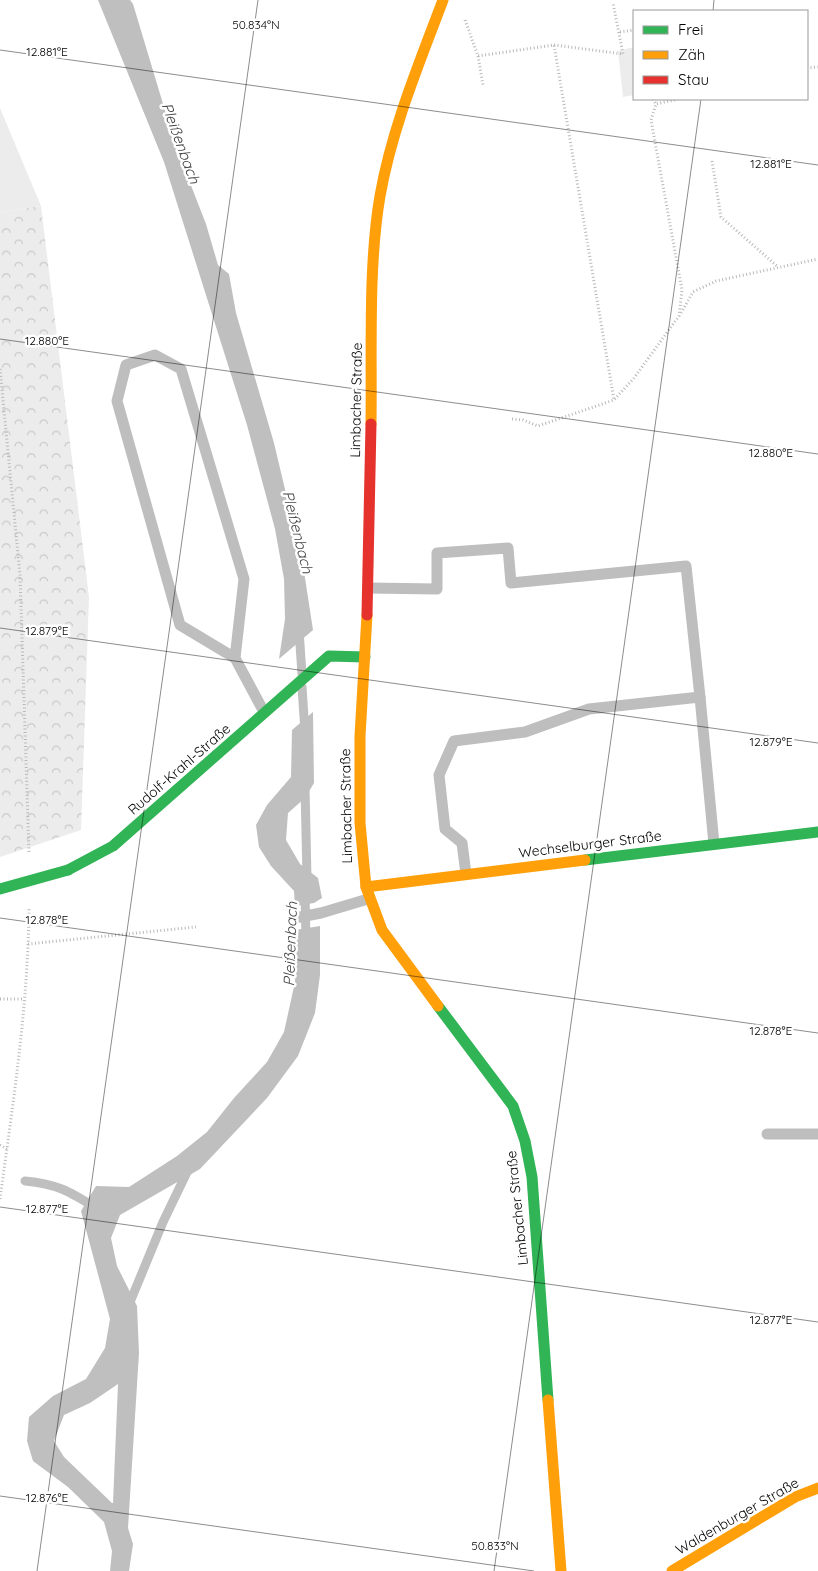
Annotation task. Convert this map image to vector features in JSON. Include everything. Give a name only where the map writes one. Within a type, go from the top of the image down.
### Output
[{"type":"main road","name":"Limbacher Straße","points":[[443,0],[394,134],[380,197],[372,310],[368,588],[360,736],[360,823],[368,899],[382,930],[513,1106],[525,1140],[532,1176],[562,1571]]},
{"type":"main road","name":"Rudolf-Krahl-Straße","points":[[0,889],[68,870],[113,846],[329,656],[364,657]]},
{"type":"main road","name":"Wechselburger Straße","points":[[366,886],[818,832]]},
{"type":"main road","name":"Waldenburger Straße","points":[[672,1571],[795,1497],[818,1488]]},
{"type":"lane","points":[[235,658],[244,579],[181,369],[155,355],[126,365],[117,401],[180,625],[235,658],[265,713]]},
{"type":"lane","points":[[368,588],[437,589],[437,553],[508,548],[511,582],[686,566],[714,844]]},
{"type":"lane","points":[[466,874],[462,843],[444,828],[439,775],[454,741],[525,732],[589,709],[700,697]]},
{"type":"lane","points":[[295,918],[321,913],[368,899]]},
{"type":"lane","points":[[767,1134],[818,1134]]},
{"type":"path","points":[[478,56],[554,45],[623,54],[613,2]]},
{"type":"path","points":[[462,15],[478,56],[483,85]]},
{"type":"path","points":[[620,32],[633,30]]},
{"type":"path","points":[[554,45],[614,400]]},
{"type":"path","points":[[654,100],[656,104],[651,120],[682,290],[679,316]]},
{"type":"path","points":[[656,104],[674,100]]},
{"type":"path","points":[[712,161],[721,217],[779,267]]},
{"type":"path","points":[[512,419],[524,420],[538,426],[614,400],[634,378],[679,316],[693,292],[716,281],[818,259]]},
{"type":"path","points":[[0,369],[20,575],[29,851]]},
{"type":"path","points":[[0,1200],[25,999],[28,944],[196,927]]},
{"type":"path","points":[[0,999],[25,999]]},
{"type":"path","points":[[0,1145],[7,1149]]},
{"type":"green space","points":[[633,47],[633,95],[623,97],[618,51]]},
{"type":"green space","points":[[0,108],[41,206],[0,212]]},
{"type":"green space","points":[[41,206],[89,597],[81,830],[0,857],[0,212]]},
{"type":"shaded area","points":[[98,0],[130,0],[133,4],[176,147],[206,224],[218,265],[229,274],[236,313],[274,443],[303,565],[313,630],[279,659],[285,619],[284,579],[275,529],[247,425],[164,162]]},
{"type":"shaded area","points":[[313,712],[314,783],[305,798],[288,813],[286,840],[300,864],[318,878],[322,898],[314,903],[295,906],[294,891],[271,866],[259,847],[256,825],[267,805],[291,777],[292,730]]},
{"type":"shaded area","points":[[320,926],[320,975],[315,1013],[298,1056],[267,1098],[200,1169],[120,1215],[111,1238],[117,1266],[137,1306],[139,1353],[128,1528],[133,1544],[129,1571],[110,1571],[112,1551],[104,1522],[68,1487],[33,1461],[27,1441],[29,1417],[53,1396],[86,1379],[105,1348],[110,1319],[81,1211],[96,1186],[129,1187],[177,1156],[207,1132],[234,1098],[267,1062],[284,1032],[295,982],[295,930]],"holes":[[[118,1384],[113,1503],[64,1457],[54,1441],[64,1415],[90,1403]]]},
{"type":"waterway","name":"Pleißenbach","points":[[299,630],[302,674]]},
{"type":"waterway","name":"Pleißenbach","points":[[302,687],[305,732]]},
{"type":"waterway","points":[[305,787],[307,879]]},
{"type":"waterway","name":"Pleißenbach","points":[[305,894],[306,940]]},
{"type":"waterway","points":[[128,1307],[163,1222],[189,1168]]},
{"type":"waterway","points":[[25,1181],[46,1184],[62,1189],[96,1208]]},
{"type":"traffic: fast","points":[[68,870],[113,846],[329,656],[365,657]]},
{"type":"traffic: fast","points":[[585,860],[818,832]]},
{"type":"traffic: fast","points":[[0,889],[68,870]]},
{"type":"traffic: fast","points":[[438,1006],[513,1106],[525,1141],[532,1177],[548,1400]]},
{"type":"traffic: slow","points":[[371,424],[372,280],[380,196],[399,121],[443,0]]},
{"type":"traffic: slow","points":[[367,615],[360,736],[360,823],[366,887],[382,930],[438,1006]]},
{"type":"traffic: slow","points":[[366,887],[585,860]]},
{"type":"traffic: slow","points":[[548,1400],[561,1571]]},
{"type":"traffic: slow","points":[[672,1571],[795,1497],[818,1488]]},
{"type":"traffic: jam","points":[[367,615],[371,424]]}]
